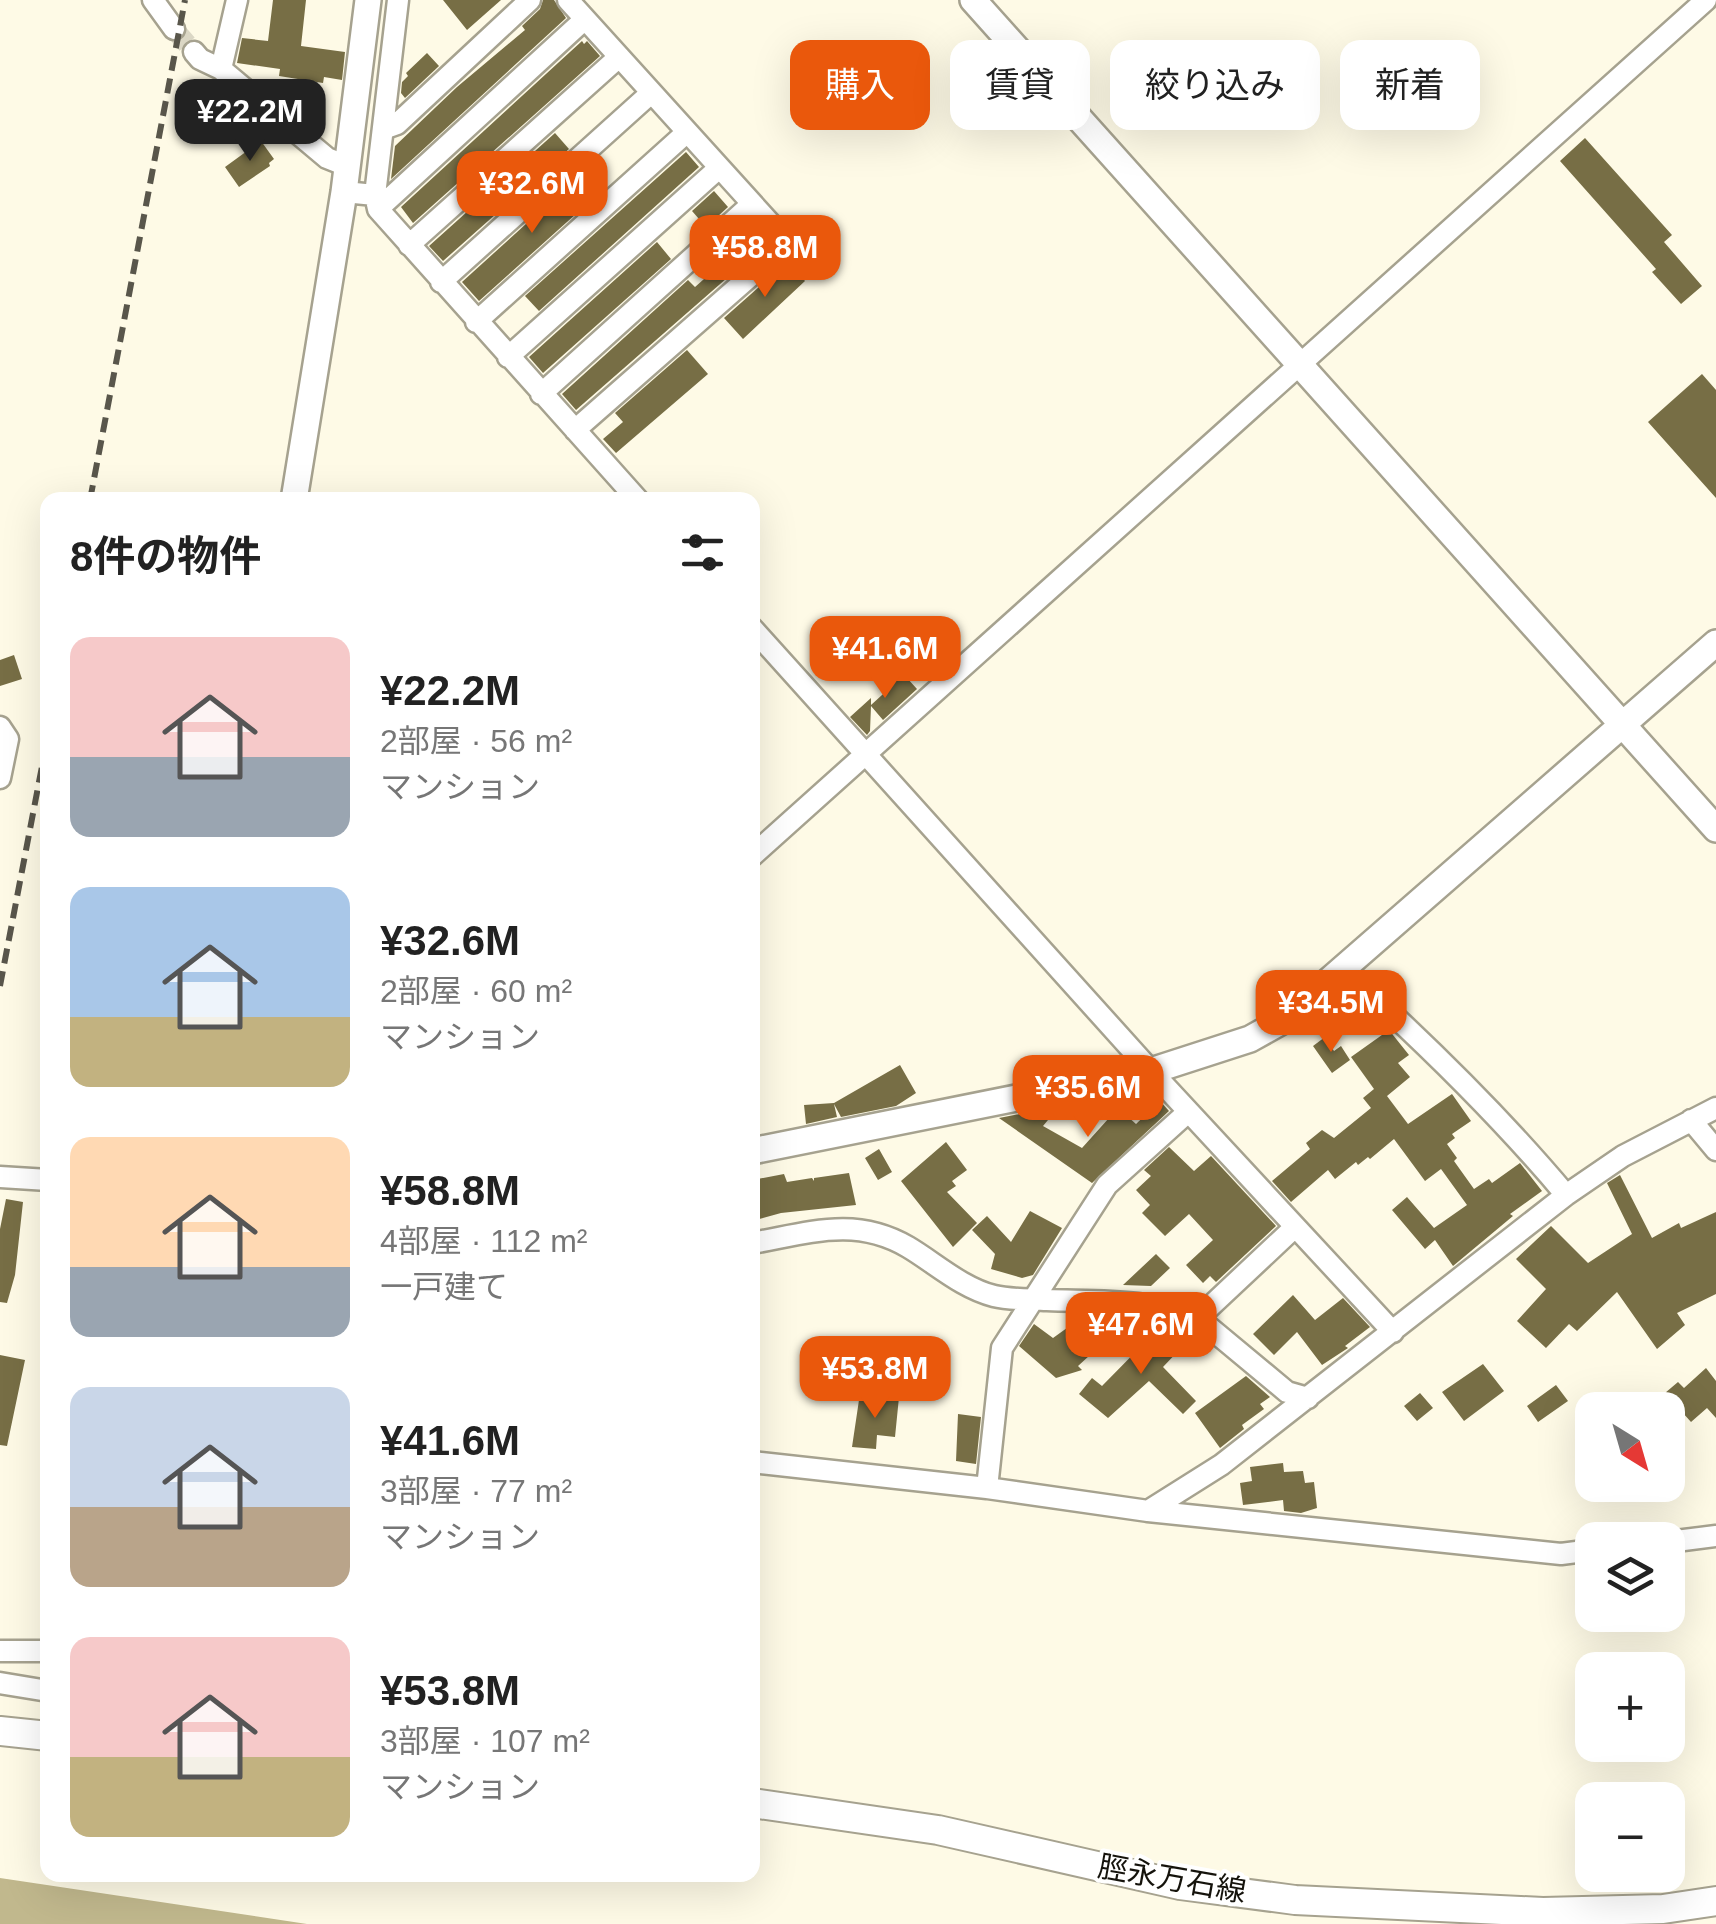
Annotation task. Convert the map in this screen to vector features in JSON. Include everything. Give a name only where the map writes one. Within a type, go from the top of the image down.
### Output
[{"type":"main road","points":[[0,1731],[40,1735]]},
{"type":"main road","name":"脛永万石線","points":[[760,1804],[938,1830],[1180,1885],[1295,1900],[1543,1912],[1663,1910],[1716,1901]]},
{"type":"street","points":[[153,0],[174,30]]},
{"type":"street","points":[[221,69],[237,0]]},
{"type":"street","points":[[295,492],[348,166],[368,0]]},
{"type":"street","points":[[376,202],[398,0]]},
{"type":"street","points":[[383,129],[397,124],[530,0]]},
{"type":"street","points":[[568,0],[788,242],[575,430]]},
{"type":"street","points":[[973,0],[1716,829]]},
{"type":"street","points":[[760,849],[1706,0]]},
{"type":"street","points":[[376,202],[585,19]]},
{"type":"street","points":[[194,52],[221,69],[326,158],[348,166]]},
{"type":"street","points":[[409,245],[619,57]]},
{"type":"street","points":[[441,282],[651,93]]},
{"type":"street","points":[[476,322],[686,132]]},
{"type":"street","points":[[508,357],[718,168]]},
{"type":"street","points":[[344,192],[376,202],[476,322],[631,492]]},
{"type":"street","points":[[542,394],[752,204]]},
{"type":"street","points":[[760,637],[1151,1072],[1393,1332]]},
{"type":"street","points":[[760,1150],[1151,1072],[1250,1039],[1284,1020],[1716,643]]},
{"type":"street","points":[[0,727],[8,740],[0,778]]},
{"type":"street","points":[[1343,969],[1494,1117],[1566,1195]]},
{"type":"street","points":[[1148,1511],[1222,1465],[1566,1195],[1623,1156],[1716,1108]]},
{"type":"street","points":[[987,1488],[1002,1348],[1107,1184],[1188,1112]]},
{"type":"street","points":[[1691,1120],[1716,1150]]},
{"type":"street","points":[[0,1177],[40,1180]]},
{"type":"street","points":[[1198,1318],[1295,1227]]},
{"type":"street","points":[[760,1242],[838,1228],[867,1229],[905,1245],[956,1279],[993,1296],[1149,1304],[1198,1318],[1287,1392],[1308,1398]]},
{"type":"street","points":[[760,1463],[987,1488],[1148,1511],[1561,1554],[1575,1552]]},
{"type":"street","points":[[1685,1540],[1716,1536]]},
{"type":"street","points":[[0,1651],[40,1652]]},
{"type":"street","points":[[0,1683],[40,1690]]},
{"type":"shaded area","points":[[0,1878],[307,1924],[0,1924]]},
{"type":"building","points":[[273,0],[306,0],[301,46],[345,52],[342,80],[324,77],[323,83],[279,76],[280,69],[237,63],[242,38],[268,41]]},
{"type":"building","points":[[443,0],[501,0],[467,30]]},
{"type":"building","points":[[543,0],[554,0],[566,18],[391,179],[395,146],[525,30],[522,26],[540,9]]},
{"type":"building","points":[[582,41],[587,41],[600,56],[413,223],[401,207]]},
{"type":"building","points":[[427,53],[439,66],[405,98],[401,93],[406,73]]},
{"type":"building","points":[[555,133],[569,149],[443,261],[429,246]]},
{"type":"building","points":[[1585,138],[1672,235],[1664,242],[1702,286],[1681,304],[1652,272],[1656,269],[1560,161]]},
{"type":"building","points":[[261,141],[274,159],[239,187],[225,167]]},
{"type":"building","points":[[686,152],[699,167],[539,311],[525,296]]},
{"type":"building","points":[[593,172],[606,187],[479,301],[462,282],[569,185],[574,189]]},
{"type":"building","points":[[714,191],[728,207],[706,227],[692,211]]},
{"type":"building","points":[[750,224],[762,238],[739,259],[743,264],[576,410],[562,394],[688,280],[695,287],[730,256],[724,248]]},
{"type":"building","points":[[657,242],[671,259],[543,373],[529,357]]},
{"type":"building","points":[[788,261],[805,281],[743,339],[724,318]]},
{"type":"building","points":[[687,350],[708,374],[616,453],[603,439],[623,422],[615,413]]},
{"type":"building","points":[[1702,374],[1716,390],[1716,498],[1648,422]]},
{"type":"building","points":[[14,655],[22,679],[0,686],[0,660]]},
{"type":"building","points":[[897,667],[917,689],[883,720],[871,706],[867,735],[850,717],[893,685],[887,678]]},
{"type":"building","points":[[1389,1030],[1409,1055],[1398,1063],[1410,1077],[1387,1096],[1408,1124],[1452,1094],[1471,1121],[1452,1134],[1455,1138],[1447,1144],[1474,1189],[1489,1179],[1492,1183],[1520,1163],[1542,1191],[1510,1214],[1513,1216],[1453,1266],[1435,1240],[1425,1249],[1392,1210],[1407,1197],[1434,1228],[1467,1205],[1441,1169],[1425,1181],[1394,1139],[1370,1159],[1358,1165],[1356,1162],[1335,1179],[1328,1170],[1291,1202],[1272,1181],[1310,1149],[1306,1143],[1322,1130],[1334,1138],[1371,1108],[1363,1098],[1374,1089],[1351,1057]]},
{"type":"building","points":[[1325,1037],[1334,1051],[1341,1046],[1350,1060],[1332,1073],[1313,1046]]},
{"type":"building","points":[[900,1065],[916,1093],[896,1106],[841,1117],[834,1104],[837,1117],[806,1124],[804,1105],[834,1103]]},
{"type":"building","points":[[1160,1101],[1169,1111],[1092,1183],[999,1118],[1035,1111],[1048,1120],[1043,1126],[1082,1148],[1118,1108],[1136,1124]]},
{"type":"building","points":[[946,1142],[967,1170],[952,1181],[956,1186],[947,1192],[977,1223],[953,1247],[901,1181]]},
{"type":"building","points":[[1169,1147],[1194,1171],[1211,1156],[1276,1226],[1216,1282],[1210,1276],[1203,1283],[1186,1265],[1213,1240],[1189,1214],[1165,1236],[1142,1213],[1150,1205],[1136,1190],[1151,1176],[1144,1170]]},
{"type":"building","points":[[879,1149],[892,1172],[878,1180],[865,1158]]},
{"type":"building","points":[[849,1173],[856,1205],[760,1219],[760,1178],[784,1174],[787,1182]]},
{"type":"building","points":[[1620,1175],[1652,1238],[1679,1223],[1681,1228],[1716,1212],[1716,1294],[1677,1313],[1685,1325],[1657,1349],[1617,1292],[1577,1331],[1569,1324],[1546,1348],[1517,1321],[1546,1289],[1516,1259],[1551,1226],[1588,1263],[1632,1234],[1607,1183]]},
{"type":"building","points":[[6,1199],[23,1202],[15,1275],[7,1303],[0,1302],[0,1229]]},
{"type":"building","points":[[1030,1211],[1062,1228],[1033,1275],[1022,1278],[991,1269],[995,1254],[972,1230],[987,1216],[1011,1242]]},
{"type":"building","points":[[1156,1254],[1170,1268],[1151,1286],[1123,1285]]},
{"type":"building","points":[[1293,1295],[1315,1320],[1343,1298],[1370,1327],[1322,1365],[1297,1332],[1274,1355],[1253,1334]]},
{"type":"building","points":[[1085,1315],[1105,1315],[1111,1322],[1095,1339],[1101,1345],[1078,1366],[1082,1370],[1056,1378],[1019,1346],[1034,1324],[1053,1338]]},
{"type":"building","points":[[1161,1326],[1182,1347],[1163,1367],[1196,1401],[1183,1414],[1149,1381],[1108,1418],[1079,1394],[1092,1378],[1102,1386]]},
{"type":"building","points":[[0,1355],[25,1360],[7,1446],[0,1445]]},
{"type":"building","points":[[1483,1364],[1504,1391],[1464,1421],[1442,1392]]},
{"type":"building","points":[[1706,1368],[1716,1381],[1716,1418],[1707,1408],[1691,1422],[1685,1415],[1685,1392],[1666,1392],[1678,1382],[1684,1388]]},
{"type":"building","points":[[1246,1376],[1270,1397],[1260,1404],[1264,1409],[1220,1448],[1195,1413]]},
{"type":"building","points":[[1556,1385],[1568,1401],[1538,1422],[1527,1406]]},
{"type":"building","points":[[1420,1393],[1433,1408],[1417,1421],[1404,1406]]},
{"type":"building","points":[[883,1395],[899,1397],[895,1437],[877,1435],[876,1449],[852,1447],[859,1400],[882,1402]]},
{"type":"building","points":[[958,1414],[981,1417],[976,1464],[956,1461]]},
{"type":"building","points":[[1283,1463],[1284,1472],[1303,1471],[1305,1483],[1314,1482],[1317,1508],[1301,1513],[1284,1511],[1283,1500],[1243,1505],[1240,1483],[1252,1481],[1250,1467]]},
{"type":"tunnel","points":[[174,29],[194,52]]},
{"type":"railway","points":[[92,492],[185,0]]},
{"type":"railway","points":[[0,986],[40,777]]}]
